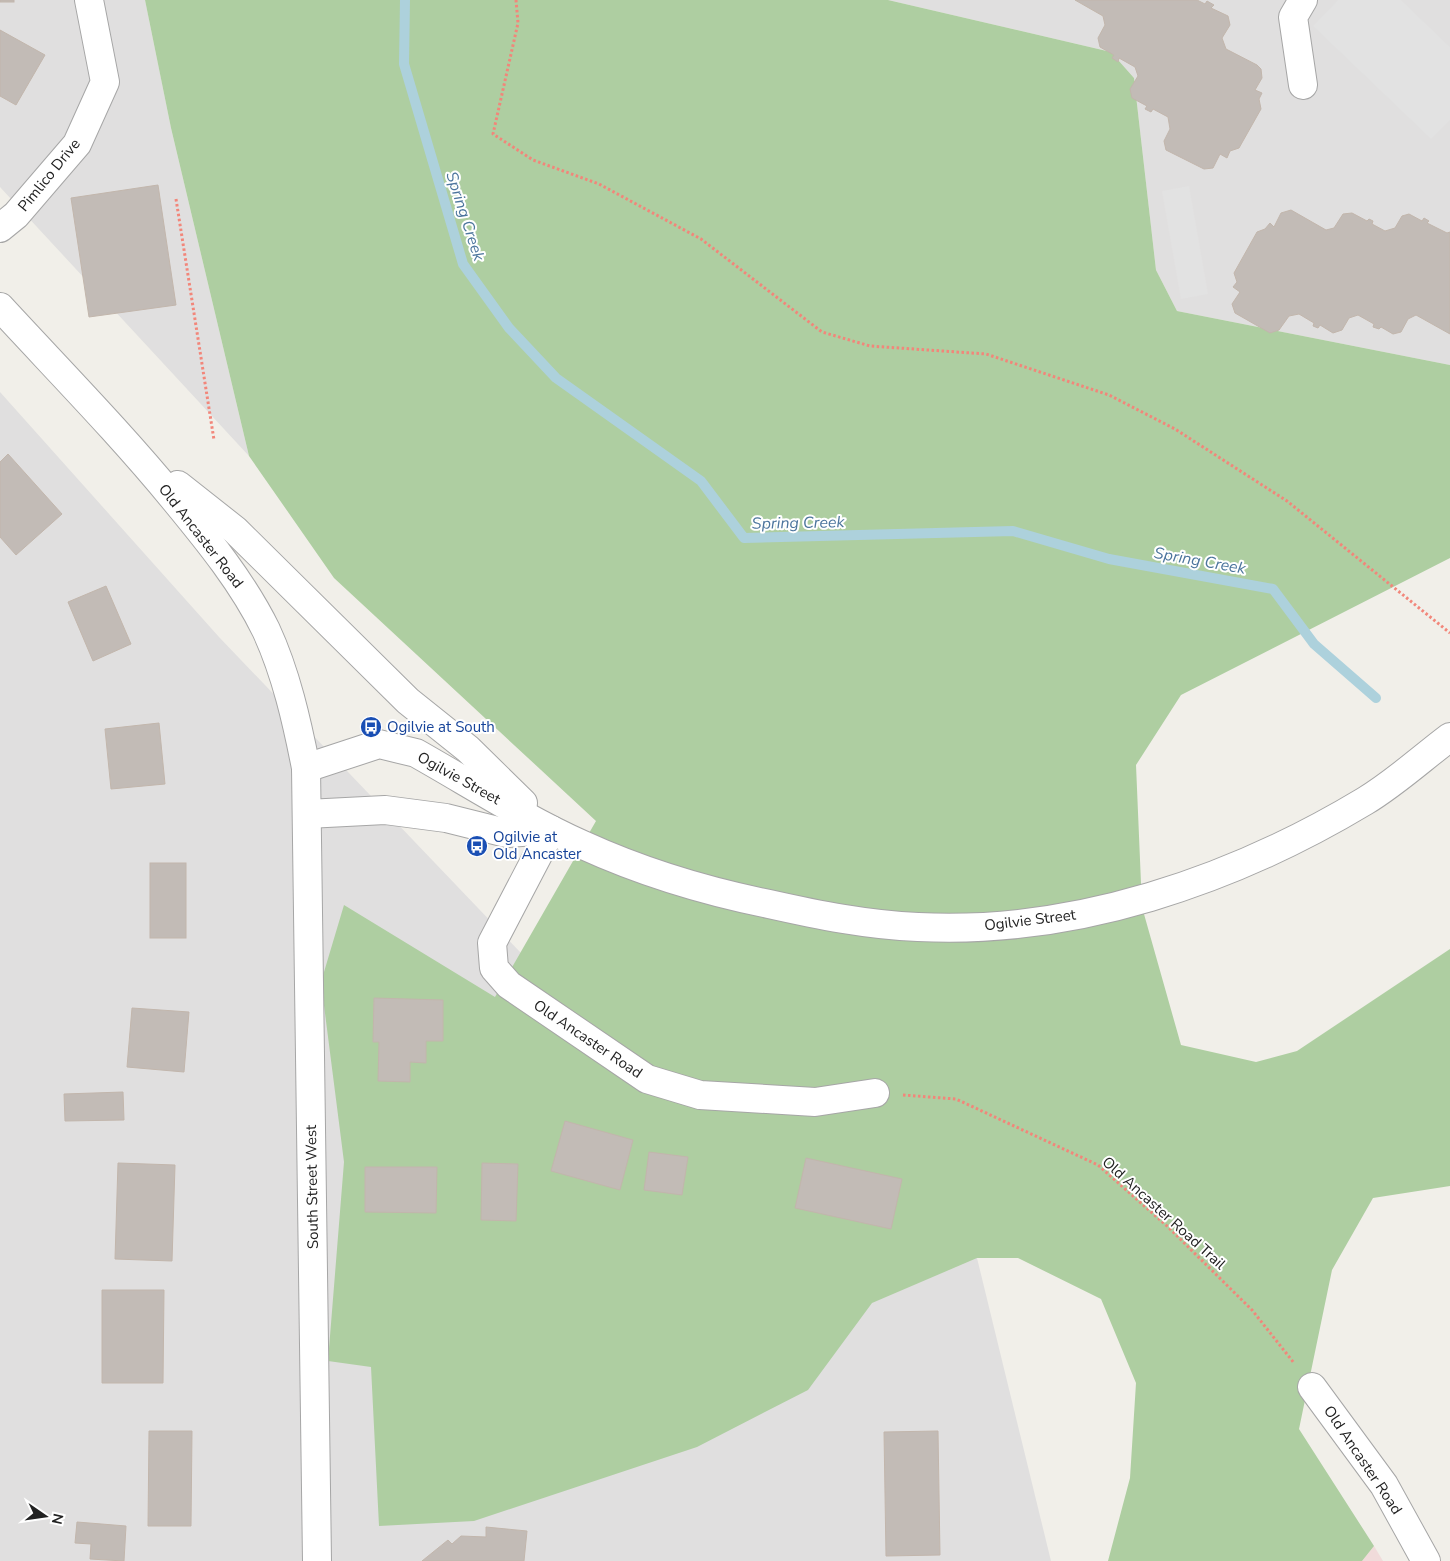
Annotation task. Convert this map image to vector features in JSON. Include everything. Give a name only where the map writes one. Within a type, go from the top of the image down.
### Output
[{"type":"street","name":"Pimlico Drive","points":[[0,228],[16,215],[77,144],[105,82],[89,0]]},
{"type":"street","points":[[1303,0],[1293,17],[1303,85]]},
{"type":"street","name":"Old Ancaster Road","points":[[0,307],[133,450],[204,534],[245,593],[266,631],[296,721],[306,768],[307,814]]},
{"type":"street","points":[[133,450],[235,530],[408,701],[468,749],[551,830]]},
{"type":"street","name":"Ogilvie Street","points":[[306,768],[379,744],[394,746],[416,753],[551,830],[655,873],[733,896],[825,916],[918,927],[1000,926],[1127,904],[1198,881],[1248,861],[1301,836],[1367,800],[1450,737]]},
{"type":"street","name":"Ogilvie Street","points":[[307,814],[385,810],[446,818],[506,833],[551,830]]},
{"type":"street","name":"South Street West","points":[[307,814],[317,1561]]},
{"type":"street","name":"Old Ancaster Road","points":[[551,830],[492,943],[494,968],[509,985],[647,1079],[700,1096],[815,1102],[875,1093]]},
{"type":"street","name":"Old Ancaster Road","points":[[1312,1387],[1384,1486],[1426,1561]]},
{"type":"path","points":[[516,0],[518,23],[493,134],[533,160],[600,184],[701,239],[822,332],[870,346],[986,354],[1109,395],[1175,429],[1287,501],[1450,634]]},
{"type":"path","points":[[176,199],[214,440]]},
{"type":"path","name":"Old Ancaster Road Trail","points":[[875,1093],[956,1099],[1098,1165],[1167,1226],[1252,1310],[1312,1387]]},
{"type":"shaded area","points":[[0,0],[145,0],[171,128],[249,456],[0,187]]},
{"type":"shaded area","points":[[888,0],[1450,0],[1450,365],[1177,311],[1156,270],[1134,78],[1111,52]]},
{"type":"shaded area","points":[[1338,0],[1401,0],[1450,47],[1450,120],[1431,139],[1313,26]]},
{"type":"shaded area","points":[[1189,186],[1208,294],[1181,299],[1162,191]]},
{"type":"shaded area","points":[[0,392],[219,637],[521,953],[841,1047],[977,1258],[1051,1561],[0,1561]]},
{"type":"shaded area","points":[[1374,1546],[1383,1561],[1362,1561]]},
{"type":"green space","points":[[145,0],[888,0],[1111,52],[1134,78],[1156,270],[1177,311],[1450,365],[1450,558],[1181,695],[1136,765],[1142,907],[1181,1045],[1256,1062],[1297,1051],[1450,949],[1450,1186],[1373,1198],[1332,1270],[1299,1429],[1374,1546],[1362,1561],[1108,1561],[1130,1478],[1136,1383],[1101,1299],[1018,1258],[977,1258],[872,1303],[808,1390],[697,1447],[474,1521],[379,1526],[371,1367],[328,1361],[344,1162],[321,982],[344,905],[495,997],[596,821],[334,578],[249,456],[171,128]]},
{"type":"building","points":[[0,0],[14,0],[14,2],[0,2]]},
{"type":"building","points":[[1075,0],[1197,0],[1205,4],[1207,1],[1214,5],[1211,8],[1228,16],[1230,25],[1222,38],[1226,49],[1257,65],[1261,69],[1262,78],[1255,90],[1262,93],[1259,99],[1261,109],[1239,148],[1230,151],[1227,158],[1220,154],[1213,168],[1204,169],[1166,150],[1164,141],[1170,129],[1168,117],[1153,109],[1151,112],[1145,109],[1147,106],[1132,98],[1130,89],[1138,76],[1135,67],[1119,58],[1118,62],[1112,58],[1114,55],[1100,47],[1098,38],[1105,25],[1103,16]]},
{"type":"building","points":[[0,30],[45,55],[16,105],[0,96]]},
{"type":"building","points":[[158,185],[176,305],[89,317],[71,198]]},
{"type":"building","points":[[1291,210],[1326,230],[1334,228],[1343,214],[1352,213],[1367,221],[1369,219],[1373,221],[1372,224],[1385,231],[1395,228],[1402,216],[1409,214],[1422,221],[1424,218],[1429,221],[1427,223],[1447,233],[1450,232],[1450,334],[1416,315],[1408,319],[1401,332],[1393,334],[1381,327],[1379,329],[1373,327],[1374,324],[1358,315],[1349,318],[1342,330],[1333,333],[1320,325],[1318,328],[1313,326],[1314,323],[1299,314],[1289,316],[1279,330],[1270,333],[1235,313],[1232,304],[1240,292],[1233,287],[1237,282],[1234,273],[1257,232],[1265,229],[1270,223],[1274,227],[1281,213]]},
{"type":"building","points":[[8,454],[62,514],[16,555],[0,537],[0,462]]},
{"type":"building","points":[[106,586],[131,644],[93,661],[68,602]]},
{"type":"building","points":[[159,723],[165,784],[111,789],[105,729]]},
{"type":"building","points":[[150,863],[186,863],[186,938],[150,938]]},
{"type":"building","points":[[374,998],[443,1000],[443,1041],[426,1041],[426,1063],[410,1062],[410,1082],[378,1081],[379,1042],[373,1042]]},
{"type":"building","points":[[132,1008],[189,1012],[184,1072],[127,1067]]},
{"type":"building","points":[[123,1092],[124,1120],[65,1121],[64,1094]]},
{"type":"building","points":[[565,1121],[633,1140],[620,1190],[551,1171]]},
{"type":"building","points":[[649,1152],[688,1157],[682,1195],[644,1190]]},
{"type":"building","points":[[806,1158],[902,1179],[891,1229],[795,1208]]},
{"type":"building","points":[[118,1163],[175,1165],[172,1261],[115,1259]]},
{"type":"building","points":[[482,1163],[518,1164],[516,1221],[481,1220]]},
{"type":"building","points":[[365,1167],[437,1167],[436,1213],[365,1212]]},
{"type":"building","points":[[102,1290],[164,1290],[163,1383],[102,1383]]},
{"type":"building","points":[[149,1431],[192,1431],[191,1526],[148,1526]]},
{"type":"building","points":[[938,1431],[940,1555],[886,1556],[884,1432]]},
{"type":"building","points":[[77,1522],[126,1526],[124,1561],[90,1559],[91,1544],[75,1543]]},
{"type":"building","points":[[486,1527],[527,1531],[524,1561],[422,1561],[448,1540],[452,1544],[461,1536],[486,1537]]},
{"type":"waterway","name":"Spring Creek","points":[[405,0],[404,64],[463,264],[509,328],[556,378],[701,481],[744,538],[1013,531],[1109,559],[1273,589],[1314,644],[1376,698]]},
{"type":"place","name":"Ogilvie at South","points":[[371,727]]},
{"type":"place","name":"Ogilvie at Old Ancaster","points":[[477,846]]}]
